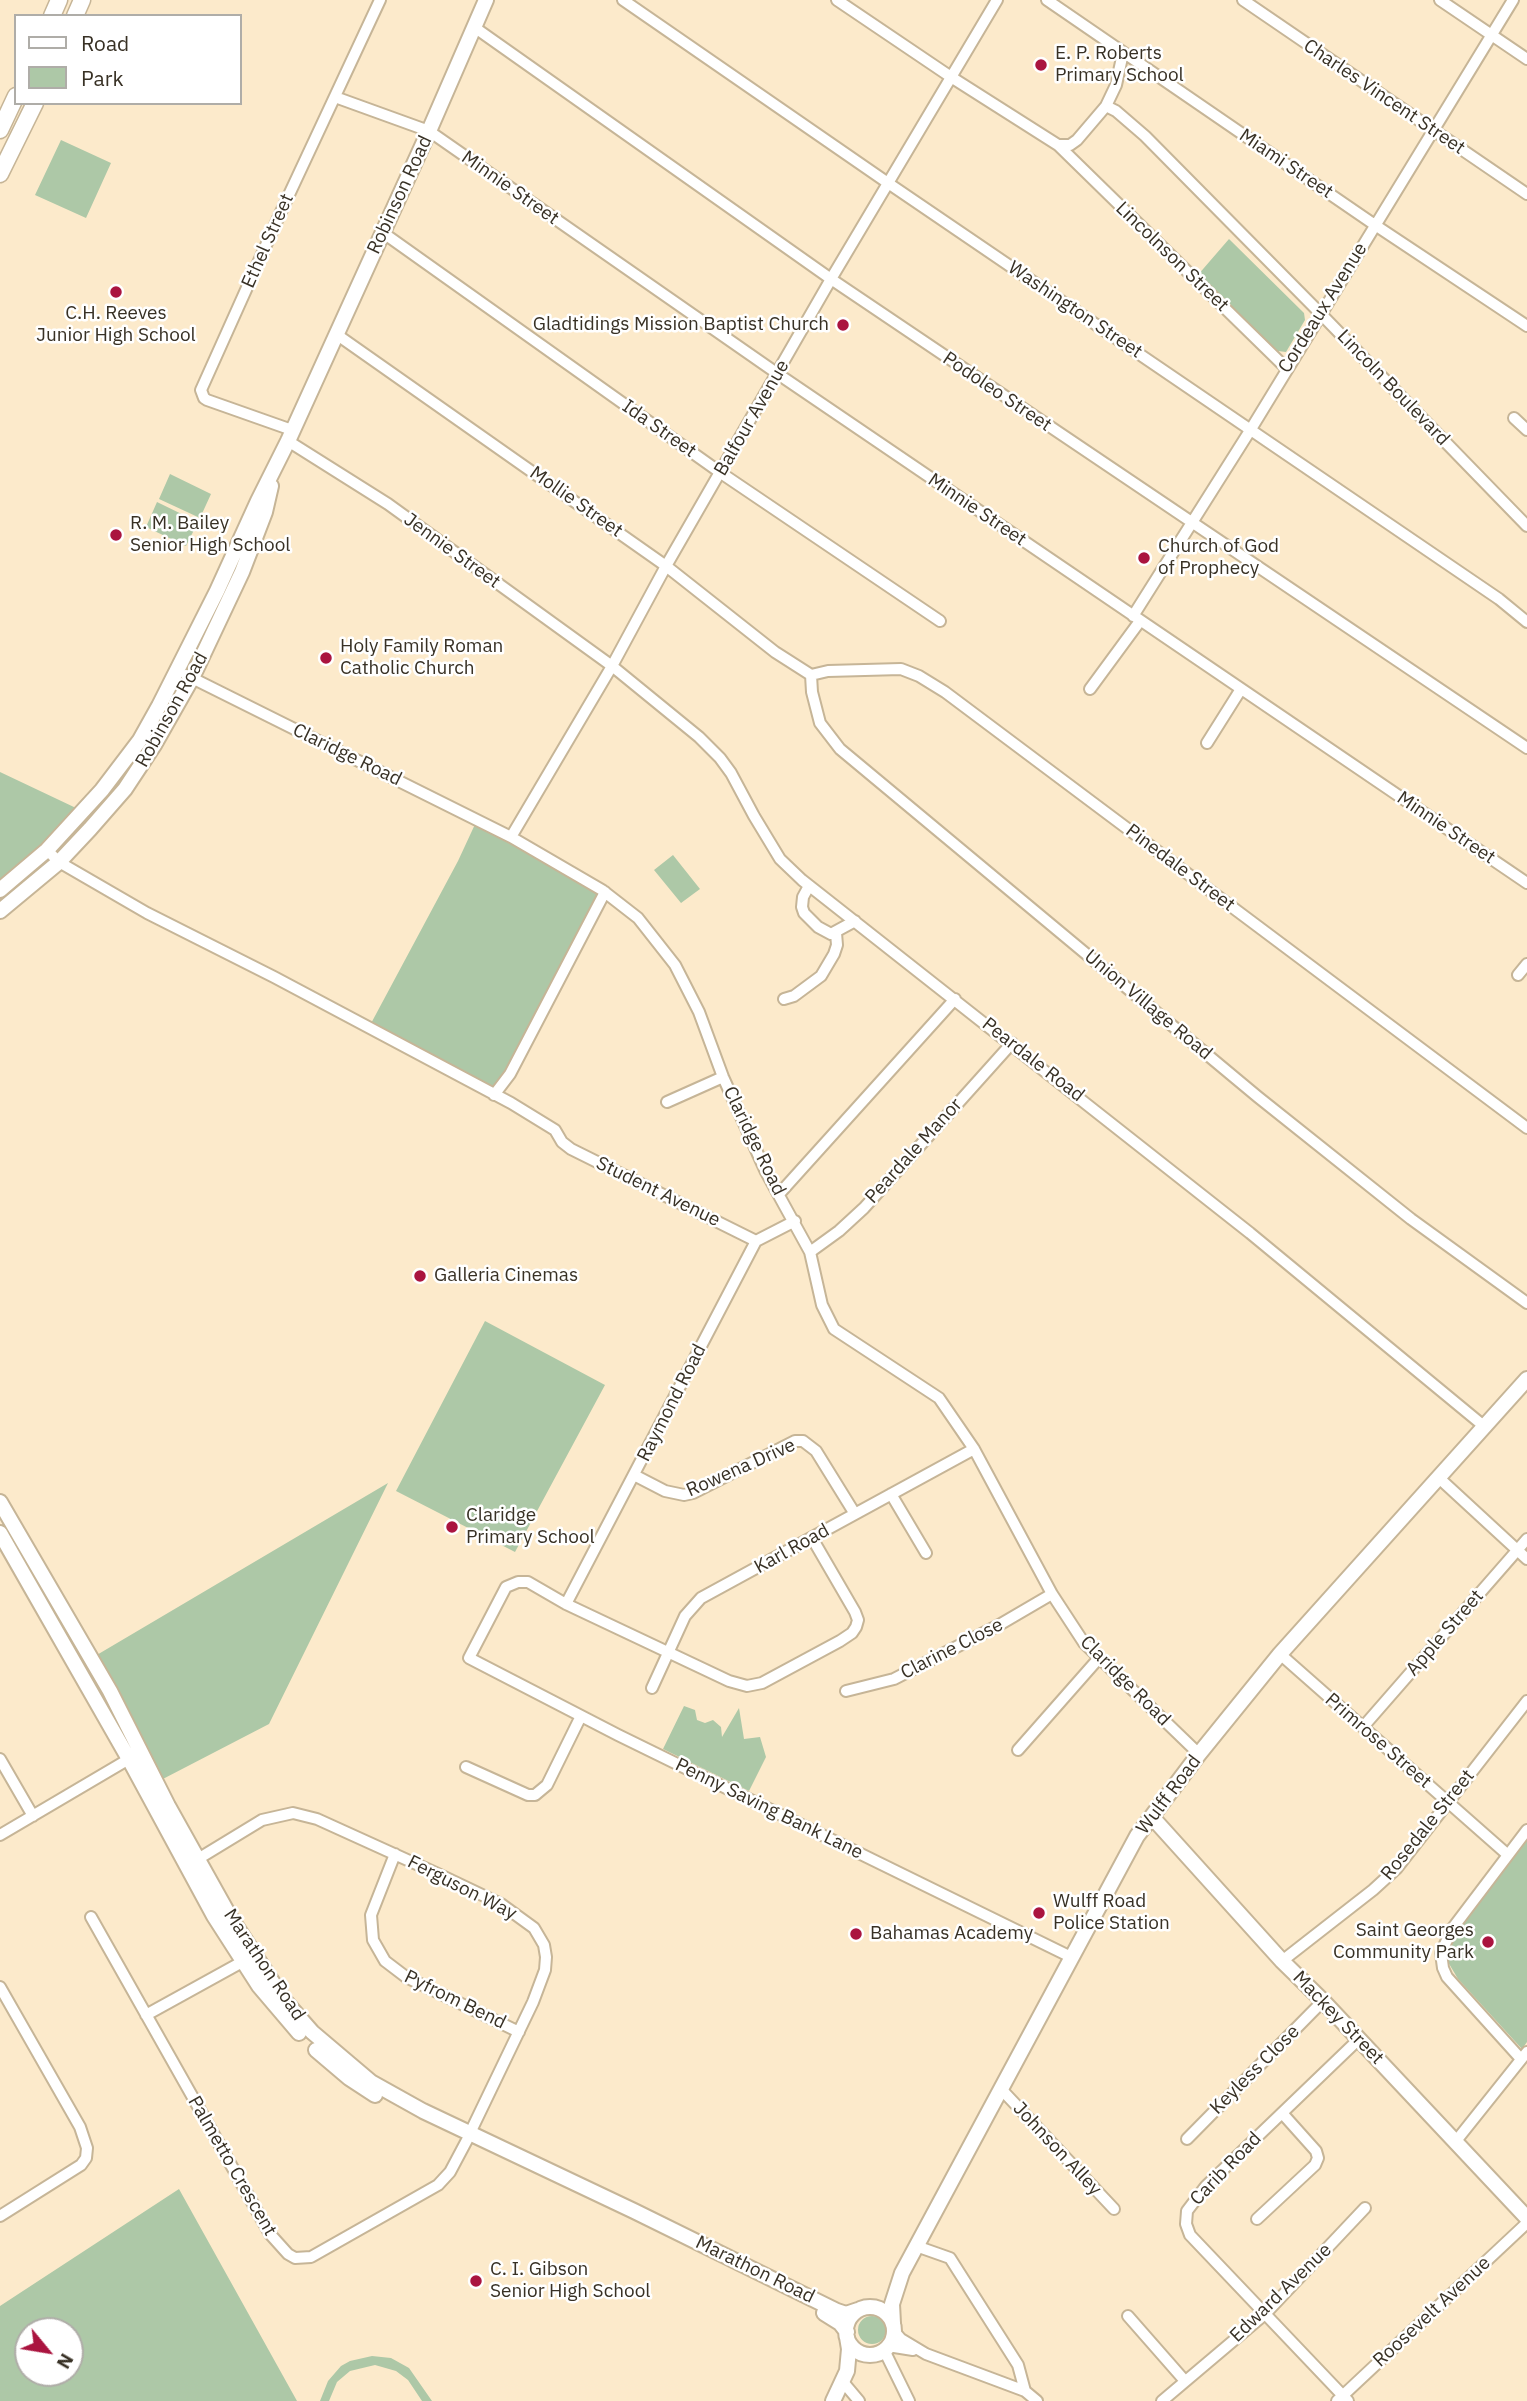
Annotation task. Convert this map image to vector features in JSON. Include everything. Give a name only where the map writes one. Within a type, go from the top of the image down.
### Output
[{"type":"highway","points":[[0,130],[14,100]]},
{"type":"highway","points":[[0,174],[34,105]]},
{"type":"main road","name":"Robinson Road","points":[[0,890],[47,850],[121,768],[140,740],[178,671],[337,334],[486,0]]},
{"type":"main road","name":"Robinson Road","points":[[0,911],[59,862],[138,770],[192,678],[254,542],[265,512],[276,465]]},
{"type":"main road","name":"Wulff Road","points":[[860,2310],[874,2305],[902,2273],[1137,1836],[1280,1654],[1527,1379]]},
{"type":"main road","name":"Marathon Road","points":[[0,1502],[110,1691],[191,1863],[242,1962],[286,2019],[349,2078],[392,2104],[841,2312],[860,2310]]},
{"type":"main road","name":"Marathon Road","points":[[0,1533],[191,1863],[284,2000],[312,2032],[349,2066],[387,2092],[468,2137],[823,2312],[844,2326],[847,2334]]},
{"type":"main road","name":"Mackey Street","points":[[1152,1817],[1282,1961],[1527,2218]]},
{"type":"main road","name":"Wulff Road","points":[[894,2327],[892,2304],[902,2273]]},
{"type":"main road","points":[[833,2401],[843,2382],[849,2360],[848,2322],[860,2310],[869,2307],[884,2311],[894,2327],[883,2350],[860,2362],[843,2382]]},
{"type":"main road","points":[[847,2334],[861,2353],[883,2350]]},
{"type":"street","name":"Ethel Street","points":[[290,436],[204,398],[201,390],[380,0]]},
{"type":"street","name":"Washington Street","points":[[623,0],[1499,599],[1527,621]]},
{"type":"street","points":[[837,0],[951,78],[1058,145],[1070,145],[1077,140],[1106,106],[1116,85],[1123,53]]},
{"type":"street","name":"Balfour Avenue","points":[[511,837],[612,666],[666,566],[831,279],[998,0]]},
{"type":"street","name":"Miami Street","points":[[1047,0],[1527,327]]},
{"type":"street","name":"Charles Vincent Street","points":[[1242,0],[1527,194]]},
{"type":"street","points":[[1440,0],[1527,59]]},
{"type":"street","name":"Cordeaux Avenue","points":[[1090,689],[1137,619],[1191,524],[1513,0]]},
{"type":"street","name":"Podoleo Street","points":[[474,27],[831,279],[1527,748]]},
{"type":"street","name":"Minnie Street","points":[[335,97],[429,131],[778,374],[1527,883]]},
{"type":"street","name":"Lincoln Boulevard","points":[[1106,106],[1145,136],[1527,526]]},
{"type":"street","name":"Lincolnson Street","points":[[1058,145],[1286,368]]},
{"type":"street","name":"Ida Street","points":[[382,232],[721,473],[940,621]]},
{"type":"street","name":"Mollie Street","points":[[337,334],[666,566],[775,652],[811,676]]},
{"type":"street","points":[[1514,418],[1527,430]]},
{"type":"street","name":"Jennie Street","points":[[290,436],[612,666]]},
{"type":"street","name":"Peardale Road","points":[[612,666],[699,737],[720,758],[780,859],[810,886],[1250,1233],[1485,1427]]},
{"type":"street","name":"Pinedale Street","points":[[811,676],[828,671],[901,669],[936,687],[1527,1128]]},
{"type":"street","name":"Claridge Road","points":[[178,671],[511,837],[605,892],[638,918],[675,965],[699,1012],[723,1077],[766,1172],[780,1193],[810,1252],[822,1305],[834,1329],[939,1398],[974,1449],[1052,1594],[1084,1643],[1199,1754]]},
{"type":"street","name":"Union Village Road","points":[[811,676],[820,723],[841,750],[1258,1097],[1411,1219],[1527,1303]]},
{"type":"street","points":[[1207,743],[1241,689]]},
{"type":"street","name":"Student Avenue","points":[[47,850],[59,862],[147,913],[511,1103],[555,1130],[562,1142],[571,1149],[756,1241]]},
{"type":"street","points":[[810,886],[803,897],[804,913],[827,933],[836,933],[855,921]]},
{"type":"street","points":[[494,1095],[510,1074],[605,892]]},
{"type":"street","points":[[784,999],[794,996],[821,976],[834,954],[836,933]]},
{"type":"street","points":[[1518,975],[1527,964]]},
{"type":"street","points":[[780,1193],[955,999]]},
{"type":"street","name":"Peardale Manor","points":[[810,1252],[864,1208],[1012,1044]]},
{"type":"street","points":[[510,1074],[511,1103]]},
{"type":"street","points":[[667,1102],[723,1077]]},
{"type":"street","points":[[756,1241],[795,1221]]},
{"type":"street","name":"Raymond Road","points":[[566,1604],[756,1241]]},
{"type":"street","name":"Rowena Drive","points":[[635,1475],[665,1491],[684,1495],[693,1493],[794,1441],[803,1441],[812,1445],[855,1514]]},
{"type":"street","name":"Karl Road","points":[[652,1688],[685,1616],[701,1598],[974,1449]]},
{"type":"street","points":[[1439,1478],[1527,1559]]},
{"type":"street","points":[[891,1494],[926,1553]]},
{"type":"street","points":[[566,1604],[668,1654],[729,1681],[747,1686],[774,1677],[852,1633],[858,1620],[812,1538]]},
{"type":"street","name":"Apple Street","points":[[1363,1727],[1527,1539]]},
{"type":"street","name":"Penny Saving Bank Lane","points":[[566,1604],[528,1583],[518,1582],[506,1587],[469,1658],[581,1716],[1071,1957]]},
{"type":"street","name":"Clarine Close","points":[[846,1691],[894,1679],[999,1625],[1052,1594]]},
{"type":"street","name":"Primrose Street","points":[[1280,1654],[1508,1855]]},
{"type":"street","points":[[1018,1750],[1098,1658]]},
{"type":"street","name":"Rosedale Street","points":[[1282,1961],[1397,1868],[1527,1701]]},
{"type":"street","points":[[466,1768],[528,1795],[535,1795],[547,1785],[581,1716]]},
{"type":"street","points":[[0,1759],[33,1816]]},
{"type":"street","points":[[0,1835],[129,1759]]},
{"type":"street","name":"Ferguson Way","points":[[191,1863],[262,1820],[293,1812],[317,1819],[395,1854],[501,1905],[525,1920],[539,1936],[546,1957],[545,1970],[519,2032],[468,2137]]},
{"type":"street","points":[[1456,2141],[1524,2056],[1447,1976],[1441,1960],[1443,1946],[1452,1929],[1527,1830]]},
{"type":"street","name":"Pyfrom Bend","points":[[395,1854],[371,1915],[373,1940],[385,1961],[406,1977],[519,2032]]},
{"type":"street","name":"Palmetto Crescent","points":[[91,1917],[270,2234],[279,2246],[295,2258],[311,2258],[438,2185],[450,2172],[468,2137]]},
{"type":"street","points":[[146,2015],[242,1962]]},
{"type":"street","points":[[0,1987],[80,2127],[87,2148],[86,2158],[81,2165],[0,2216]]},
{"type":"street","name":"Keyless Close","points":[[1187,2139],[1323,2001]]},
{"type":"street","name":"Carib Road","points":[[1343,2399],[1190,2235],[1186,2224],[1187,2211],[1206,2186],[1359,2039]]},
{"type":"street","name":"Johnson Alley","points":[[1001,2089],[1114,2209]]},
{"type":"street","points":[[1257,2219],[1315,2165],[1318,2158],[1316,2151],[1282,2113]]},
{"type":"street","name":"Edward Avenue","points":[[1162,2401],[1265,2314],[1365,2208]]},
{"type":"street","name":"Roosevelt Avenue","points":[[1343,2399],[1527,2223]]},
{"type":"street","points":[[916,2246],[950,2258],[1018,2365],[1025,2391]]},
{"type":"street","points":[[1128,2316],[1185,2381]]},
{"type":"street","points":[[894,2327],[901,2339],[926,2354],[1025,2391],[1037,2401]]},
{"type":"street","points":[[883,2350],[926,2354]]},
{"type":"street","points":[[883,2350],[909,2401]]},
{"type":"street","points":[[843,2382],[859,2401]]},
{"type":"green space","points":[[61,140],[111,163],[86,218],[35,195]]},
{"type":"green space","points":[[1229,239],[1304,313],[1305,320],[1286,352],[1278,351],[1197,276]]},
{"type":"green space","points":[[170,474],[211,494],[200,518],[159,499]]},
{"type":"green space","points":[[157,502],[198,522],[186,546],[146,527]]},
{"type":"green space","points":[[0,772],[76,808],[24,864],[0,881]]},
{"type":"green space","points":[[477,820],[599,893],[496,1088],[368,1029],[458,861]]},
{"type":"green space","points":[[673,855],[700,889],[681,903],[654,870]]},
{"type":"green space","points":[[485,1321],[605,1385],[515,1552],[396,1491]]},
{"type":"green space","points":[[388,1483],[269,1724],[159,1781],[90,1659]]},
{"type":"green space","points":[[684,1706],[695,1710],[697,1720],[705,1723],[713,1720],[721,1727],[722,1737],[739,1708],[744,1739],[760,1737],[766,1757],[749,1791],[663,1749]]},
{"type":"green space","name":"Saint Georges Community Park","points":[[1527,1838],[1527,2042],[1522,2049],[1458,1979],[1448,1962],[1447,1950],[1456,1932]]},
{"type":"green space","points":[[179,2189],[297,2401],[0,2401],[0,2306]]},
{"type":"green space","points":[[872,2316],[882,2320],[886,2330],[882,2340],[872,2344],[862,2340],[858,2330],[862,2320]]},
{"type":"green space","points":[[372,2356],[391,2358],[409,2368],[432,2401],[422,2401],[408,2380],[396,2371],[375,2365],[350,2371],[337,2382],[329,2401],[320,2401],[328,2381],[341,2366]]},
{"type":"place","name":"E. P. Roberts Primary School","points":[[1041,65]]},
{"type":"place","name":"C.H. Reeves Junior High School","points":[[116,292]]},
{"type":"place","name":"Gladtidings Mission Baptist Church","points":[[843,325]]},
{"type":"place","name":"R. M. Bailey Senior High School","points":[[116,535]]},
{"type":"place","name":"Church of God of Prophecy","points":[[1144,558]]},
{"type":"place","name":"Holy Family Roman Catholic Church","points":[[326,658]]},
{"type":"place","name":"Galleria Cinemas","points":[[420,1276]]},
{"type":"place","name":"Claridge Primary School","points":[[452,1527]]},
{"type":"place","name":"Wulff Road Police Station","points":[[1039,1913]]},
{"type":"place","name":"Bahamas Academy","points":[[856,1934]]},
{"type":"place","name":"Saint Georges Community Park","points":[[1488,1942]]},
{"type":"place","name":"C. I. Gibson Senior High School","points":[[476,2281]]}]
